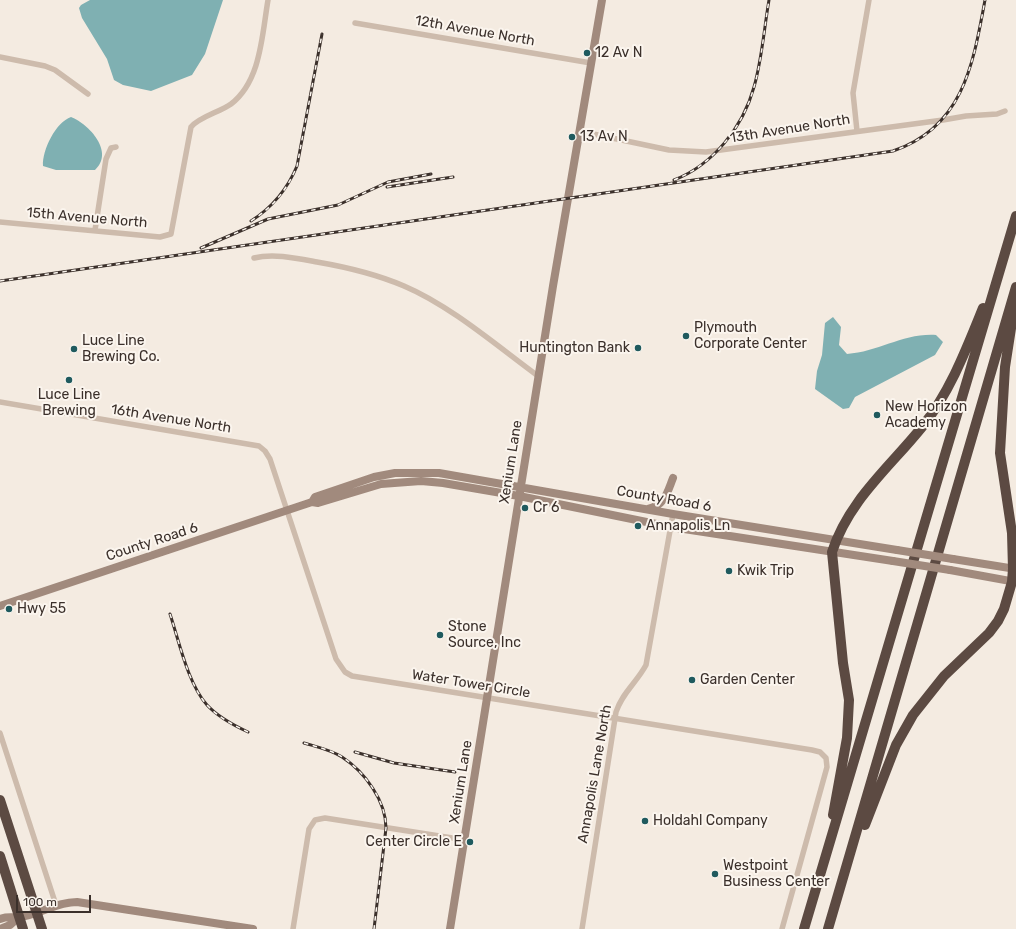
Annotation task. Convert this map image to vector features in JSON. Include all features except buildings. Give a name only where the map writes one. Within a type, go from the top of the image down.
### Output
[{"type":"highway","points":[[804,929],[1016,216]]},
{"type":"highway","points":[[822,870],[847,738],[849,700],[843,663],[832,552],[836,541],[854,509],[878,475],[922,427],[948,388],[1004,256]]},
{"type":"highway","points":[[846,864],[855,851],[875,795],[896,745],[913,715],[944,676],[989,633],[998,621],[1004,609],[1014,582],[1015,569],[1012,533],[1000,453],[1005,367],[1013,320],[1016,287]]},
{"type":"highway","points":[[828,929],[1016,287]]},
{"type":"highway","points":[[0,800],[42,929]]},
{"type":"highway","points":[[0,856],[23,929]]},
{"type":"main road","name":"Xenium Lane","points":[[450,929],[578,131],[602,0]]},
{"type":"main road","name":"County Road 6","points":[[312,502],[315,497],[345,486],[395,473],[439,473],[521,486],[673,514],[1015,569]]},
{"type":"main road","points":[[646,509],[657,506],[663,502],[673,478]]},
{"type":"main road","name":"County Road 6","points":[[0,606],[312,502],[318,503],[380,484],[421,481],[519,496],[672,527],[950,570],[1014,582]]},
{"type":"main road","points":[[0,918],[6,916],[19,917],[56,905],[71,902],[90,903],[253,929]]},
{"type":"main road","points":[[0,929],[10,925],[19,917]]},
{"type":"street","name":"15th Avenue North","points":[[0,222],[160,237],[171,234],[191,127],[199,120],[232,103],[249,82],[259,52],[268,0]]},
{"type":"street","points":[[857,131],[853,93],[869,0]]},
{"type":"street","name":"12th Avenue North","points":[[355,23],[590,63]]},
{"type":"street","points":[[0,57],[45,66],[55,70],[88,94]]},
{"type":"street","name":"13th Avenue North","points":[[578,131],[669,150],[706,152],[750,148],[857,131],[966,116],[997,114],[1005,111]]},
{"type":"street","points":[[95,230],[106,159],[111,148],[116,147]]},
{"type":"street","points":[[254,258],[266,255],[334,265],[383,278],[405,286],[444,309],[538,376]]},
{"type":"street","name":"16th Avenue North","points":[[0,402],[259,446],[265,451]]},
{"type":"street","name":"Water Tower Circle","points":[[265,451],[270,459],[336,659],[345,672],[359,678],[820,752],[826,758],[827,768],[782,929]]},
{"type":"street","name":"Annapolis Lane North","points":[[582,929],[615,719],[623,694],[636,681],[646,665],[672,527],[673,514]]},
{"type":"street","points":[[0,733],[56,905]]},
{"type":"street","points":[[293,929],[309,829],[315,820],[325,818],[465,840]]},
{"type":"water","points":[[90,0],[223,0],[205,54],[192,75],[151,91],[123,85],[114,80],[107,59],[82,18],[79,8],[81,5]]},
{"type":"water","points":[[71,117],[92,132],[101,147],[102,155],[100,163],[95,170],[56,170],[43,166],[47,145],[55,130],[65,120]]},
{"type":"water","points":[[833,317],[841,327],[839,345],[847,354],[859,353],[924,335],[936,335],[943,342],[935,355],[855,397],[849,408],[843,409],[815,389],[817,371],[822,355],[825,323]]},
{"type":"railway","points":[[674,180],[701,165],[714,155],[734,130],[742,116],[749,102],[757,76],[769,0]]},
{"type":"railway","points":[[0,281],[893,151],[917,140],[935,126],[950,110],[961,91],[969,70],[985,0]]},
{"type":"railway","points":[[251,221],[273,204],[289,183],[297,166],[322,34]]},
{"type":"railway","points":[[201,248],[268,219],[338,205],[388,182],[431,174]]},
{"type":"railway","points":[[387,187],[453,177]]},
{"type":"railway","points":[[170,614],[189,674],[200,696],[207,705],[221,717],[231,724],[248,732]]},
{"type":"railway","points":[[304,743],[333,752],[350,763],[359,771],[373,788],[382,808],[386,828],[374,929]]},
{"type":"railway","points":[[355,752],[394,763],[455,772]]},
{"type":"place","name":"12 Av N","points":[[587,53]]},
{"type":"place","name":"13 Av N","points":[[572,137]]},
{"type":"place","name":"Plymouth Corporate Center","points":[[686,336]]},
{"type":"place","name":"Huntington Bank","points":[[638,348]]},
{"type":"place","name":"Luce Line Brewing Co.","points":[[74,349]]},
{"type":"place","name":"Luce Line Brewing","points":[[69,380]]},
{"type":"place","name":"New Horizon Academy","points":[[877,415]]},
{"type":"place","name":"Cr 6","points":[[525,508]]},
{"type":"place","name":"Annapolis Ln","points":[[638,526]]},
{"type":"place","name":"Kwik Trip","points":[[729,571]]},
{"type":"place","name":"Hwy 55","points":[[9,609]]},
{"type":"place","name":"Stone Source, Inc","points":[[440,635]]},
{"type":"place","name":"Garden Center","points":[[692,680]]},
{"type":"place","name":"Holdahl Company","points":[[645,821]]},
{"type":"place","name":"Center Circle E","points":[[470,842]]},
{"type":"place","name":"Westpoint Business Center","points":[[715,874]]}]
